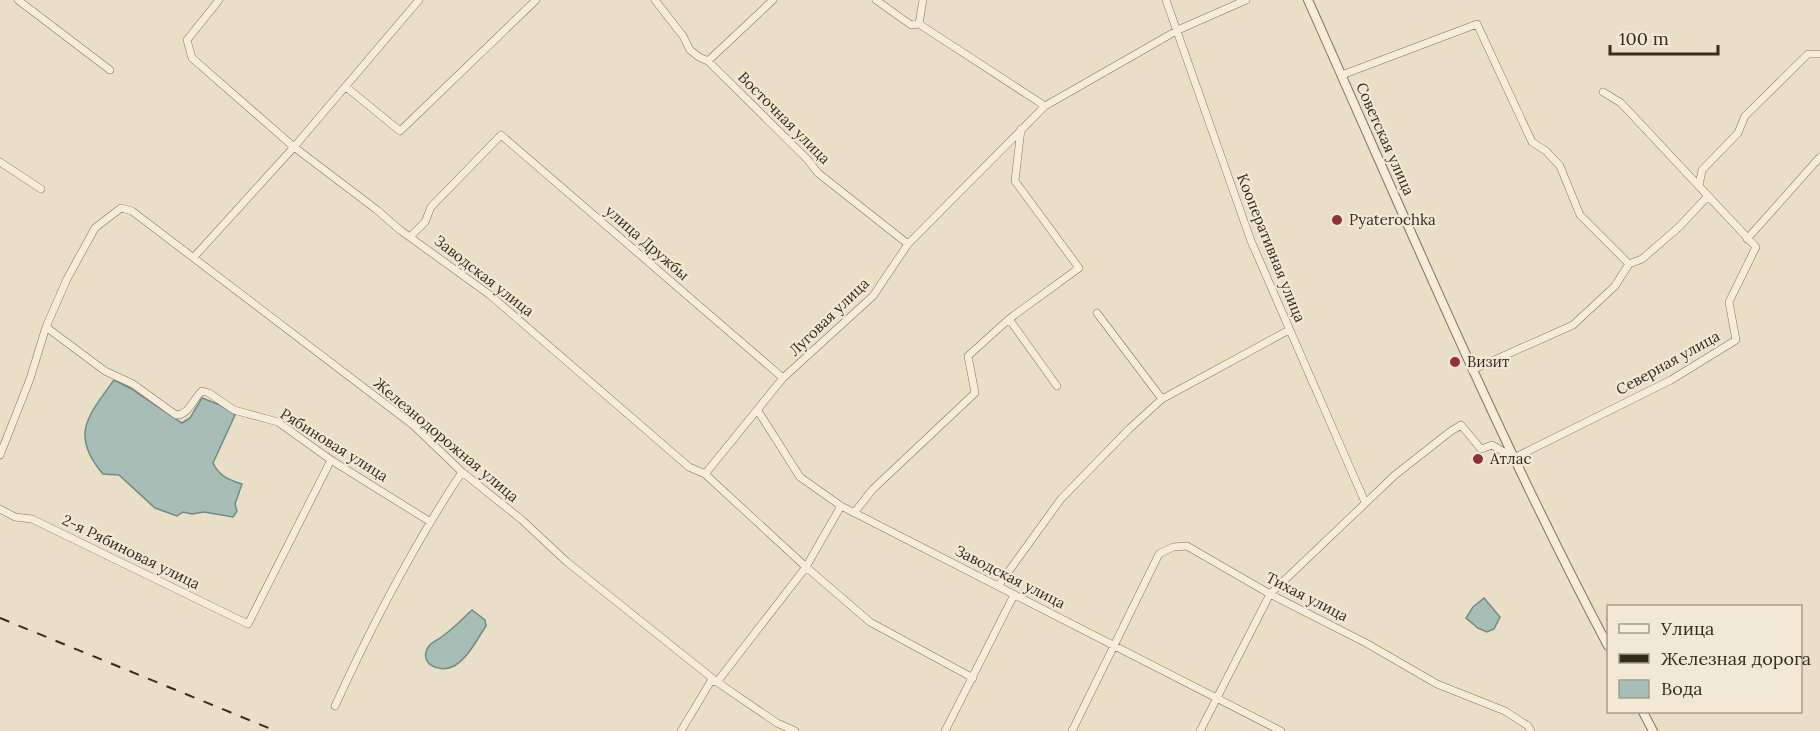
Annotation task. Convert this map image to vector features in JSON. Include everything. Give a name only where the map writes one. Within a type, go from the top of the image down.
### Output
[{"type":"street","points":[[18,0],[110,70]]},
{"type":"street","name":"Заводская улица","points":[[219,0],[187,40],[192,58],[294,147],[410,237],[490,295],[689,467],[705,474],[870,622],[973,678]]},
{"type":"street","points":[[194,257],[294,147],[419,0]]},
{"type":"street","points":[[346,87],[400,132],[536,0]]},
{"type":"street","name":"Восточная улица","points":[[655,0],[683,36],[690,50],[708,61],[818,172],[908,244]]},
{"type":"street","points":[[708,61],[773,0]]},
{"type":"street","points":[[876,0],[911,25],[919,24],[1045,106]]},
{"type":"street","points":[[919,24],[922,0]]},
{"type":"street","name":"Кооперативная улица","points":[[1166,0],[1240,214],[1365,502]]},
{"type":"street","name":"Луговая улица","points":[[705,474],[783,378],[873,296],[908,244],[1045,106],[1178,30],[1246,0]]},
{"type":"street","name":"Советская улица","points":[[1308,0],[1472,370],[1562,558],[1607,644]]},
{"type":"street","points":[[1342,75],[1477,24],[1532,142],[1546,151],[1560,166],[1580,214],[1629,264]]},
{"type":"street","points":[[1699,186],[1702,170],[1738,133],[1745,116],[1808,54],[1820,54]]},
{"type":"street","points":[[1603,92],[1621,104],[1747,238],[1820,157]]},
{"type":"street","points":[[854,513],[873,489],[975,393],[968,356],[1009,319],[1079,268],[1015,181],[1021,129]]},
{"type":"street","name":"улица Дружбы","points":[[410,237],[425,222],[431,207],[501,135],[783,378]]},
{"type":"street","points":[[0,162],[40,189]]},
{"type":"street","points":[[1472,370],[1573,325],[1615,286],[1629,264],[1642,259],[1671,234],[1708,196]]},
{"type":"street","name":"Железнодорожная улица","points":[[46,327],[67,279],[95,228],[121,208],[132,211],[413,425],[462,472],[522,520],[567,562],[717,682],[777,723],[795,731]]},
{"type":"street","name":"Северная улица","points":[[1514,458],[1671,380],[1736,340],[1729,302],[1756,247],[1747,238]]},
{"type":"street","points":[[1097,313],[1162,399]]},
{"type":"street","points":[[1009,319],[1057,386]]},
{"type":"street","points":[[0,455],[30,379],[46,327]]},
{"type":"street","name":"Рябиновая улица","points":[[46,327],[105,371],[134,384],[176,415],[187,412],[193,400],[202,391],[209,393],[234,410],[278,422],[331,460],[429,521]]},
{"type":"street","points":[[998,586],[1061,499],[1129,429],[1162,399],[1289,330]]},
{"type":"street","name":"Заводская улица","points":[[758,411],[800,477],[841,506],[1281,731]]},
{"type":"street","points":[[1200,731],[1270,594],[1396,474],[1461,424],[1480,449],[1492,445],[1514,458]]},
{"type":"street","name":"2-я Рябиновая улица","points":[[0,509],[15,517],[32,519],[248,624],[331,460]]},
{"type":"street","points":[[335,706],[351,669],[429,521],[462,472]]},
{"type":"street","points":[[681,731],[711,681],[717,682],[806,567],[841,506]]},
{"type":"street","name":"Тихая улица","points":[[1072,731],[1159,554],[1173,547],[1187,546],[1270,594],[1366,643],[1437,684],[1504,711],[1528,726],[1531,731]]},
{"type":"street","points":[[945,731],[1014,594]]},
{"type":"street","points":[[1644,713],[1653,731]]},
{"type":"water","points":[[114,380],[182,423],[190,418],[202,398],[220,405],[235,415],[213,463],[225,477],[242,484],[235,504],[237,511],[233,517],[204,512],[192,514],[183,512],[177,516],[155,508],[119,475],[103,474],[87,447],[86,425]]},
{"type":"water","points":[[1484,598],[1500,617],[1494,629],[1487,632],[1466,618],[1473,607]]},
{"type":"water","points":[[472,610],[485,620],[486,626],[472,648],[454,666],[442,669],[431,665],[426,657],[429,646],[449,632]]},
{"type":"railway","points":[[0,618],[276,731]]},
{"type":"place","name":"Pyaterochka","points":[[1337,220]]},
{"type":"place","name":"Визит","points":[[1455,362]]},
{"type":"place","name":"Атлас","points":[[1478,459]]}]
